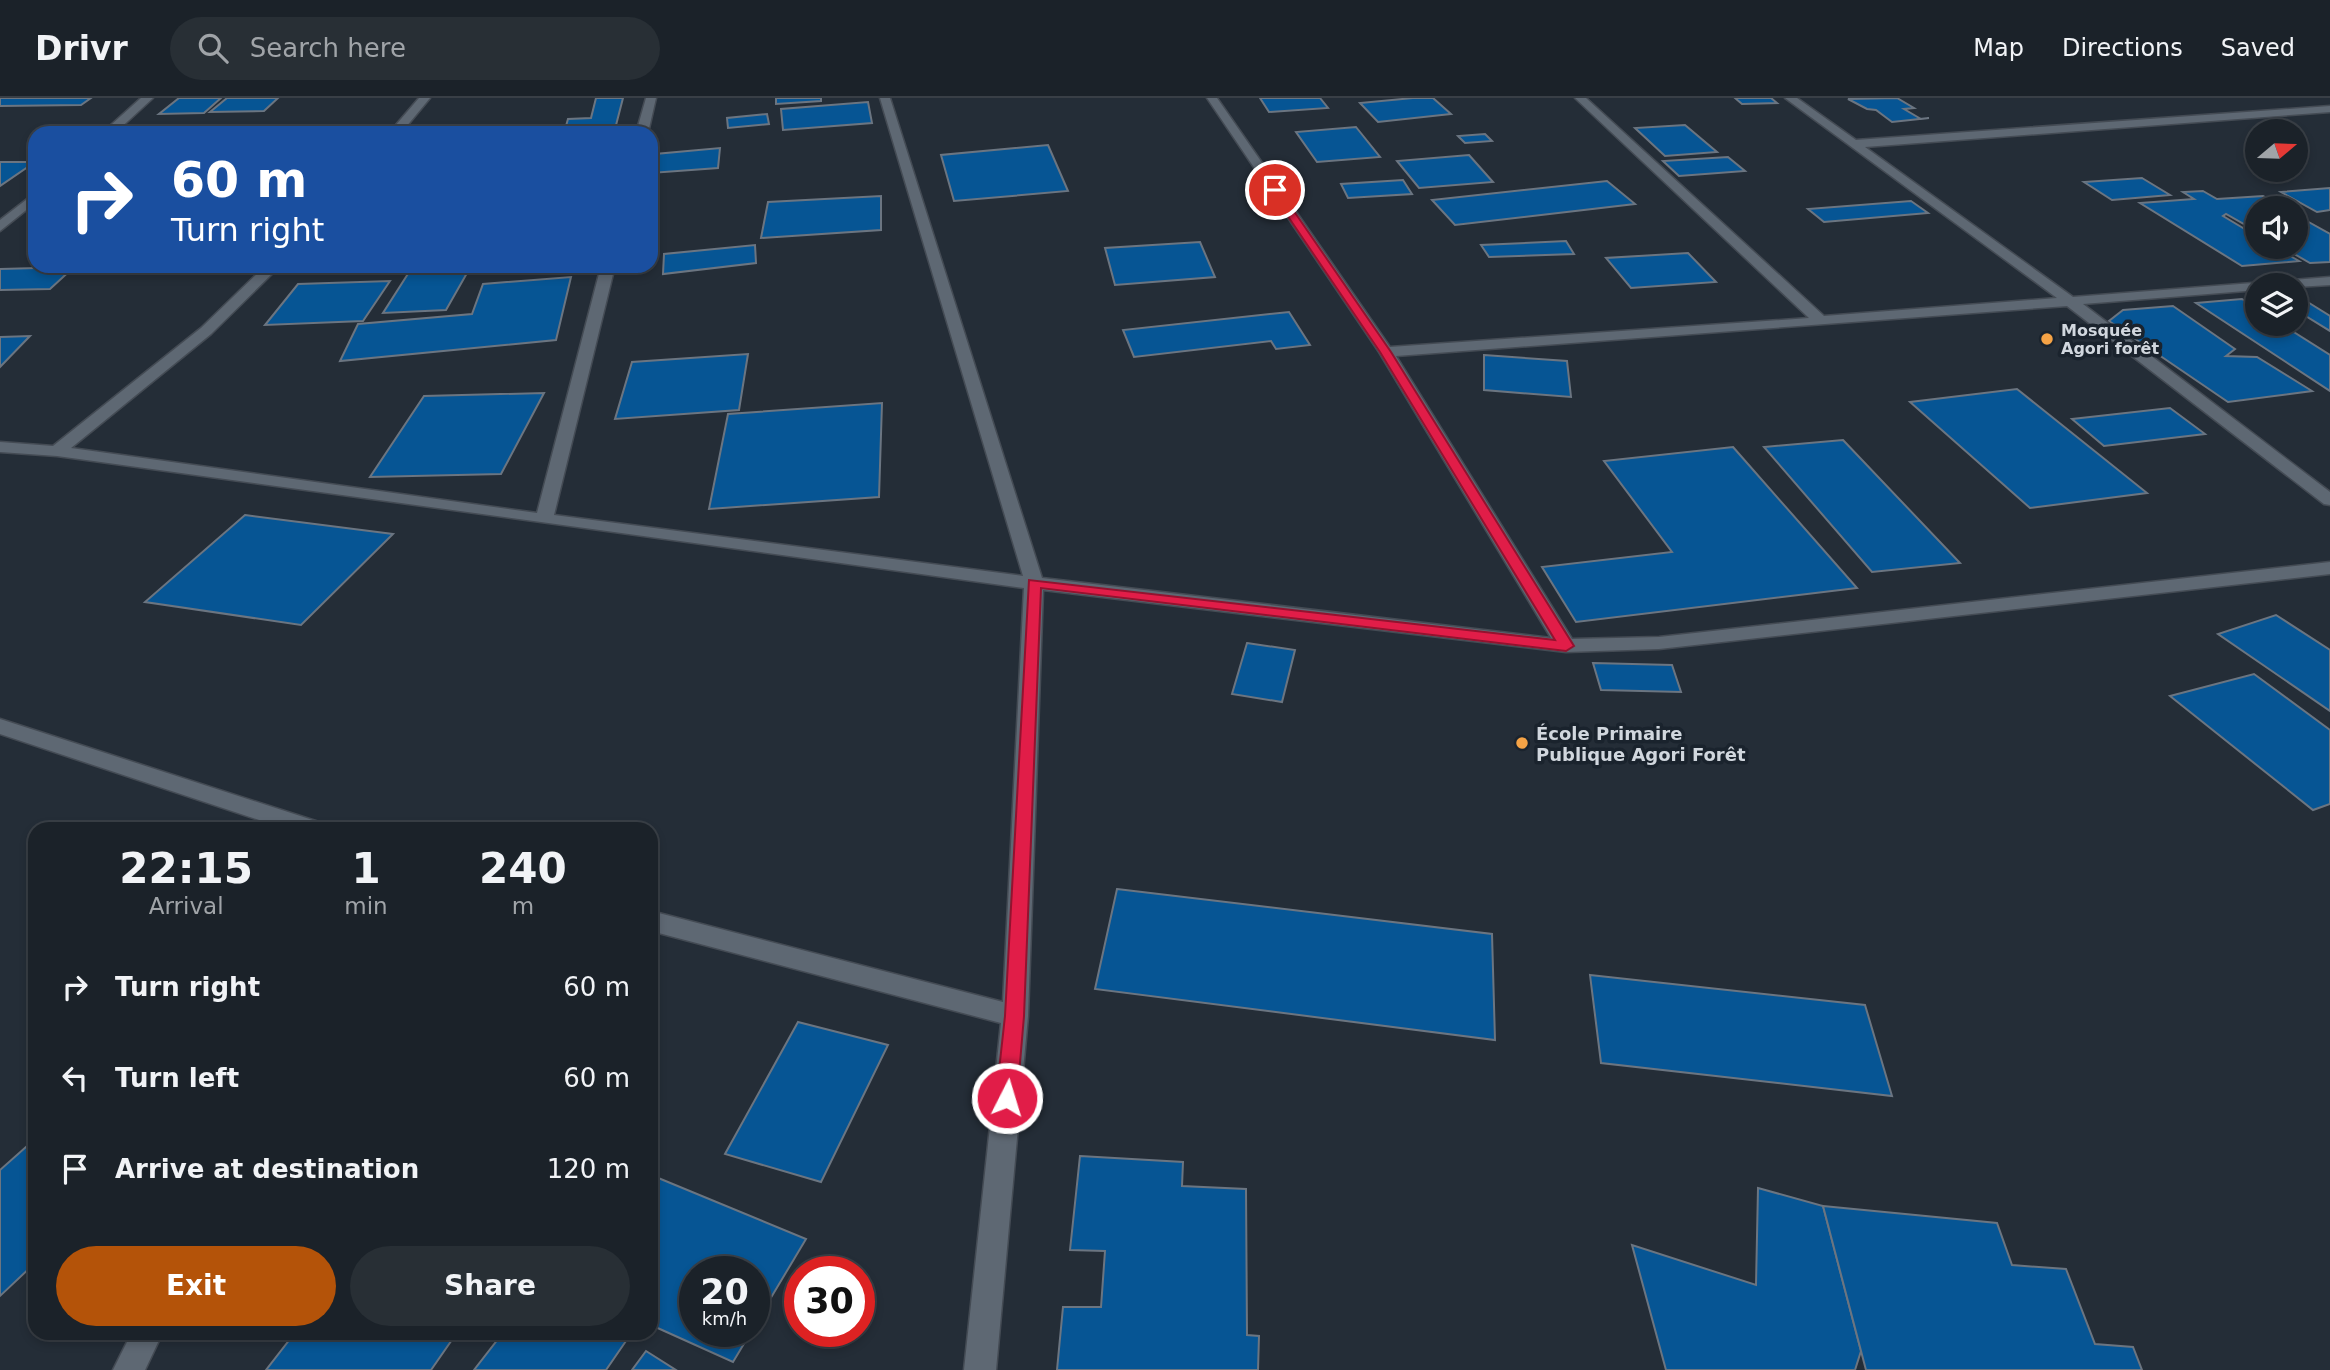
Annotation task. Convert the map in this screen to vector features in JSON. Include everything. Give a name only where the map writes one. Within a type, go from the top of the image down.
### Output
[{"type":"street","points":[[116,126],[148,98]]},
{"type":"street","points":[[401,126],[425,98]]},
{"type":"street","points":[[644,126],[651,98]]},
{"type":"street","points":[[885,98],[1034,583],[1014,1016],[981,1370]]},
{"type":"street","points":[[1212,98],[1386,352],[1566,646]]},
{"type":"street","points":[[1580,98],[1821,321]]},
{"type":"street","points":[[1790,98],[2069,300],[2330,500]]},
{"type":"street","points":[[1854,144],[2330,109]]},
{"type":"street","points":[[0,227],[28,203]]},
{"type":"street","points":[[57,451],[206,331],[266,273]]},
{"type":"street","points":[[544,519],[606,273]]},
{"type":"street","points":[[2308,282],[2330,281]]},
{"type":"street","points":[[1386,352],[2245,287]]},
{"type":"street","points":[[0,447],[57,451],[544,519],[1034,583],[1566,646],[1659,643],[2330,568]]},
{"type":"street","points":[[0,726],[293,822]]},
{"type":"street","points":[[658,923],[1014,1016]]},
{"type":"street","points":[[129,1370],[145,1340]]},
{"type":"building","points":[[0,98],[91,98],[81,105],[0,106]]},
{"type":"building","points":[[179,98],[221,98],[204,113],[159,114]]},
{"type":"building","points":[[227,98],[278,98],[264,111],[210,112]]},
{"type":"building","points":[[596,98],[623,98],[616,126],[566,126],[568,119],[591,118]]},
{"type":"building","points":[[776,98],[821,98],[821,101],[776,104]]},
{"type":"building","points":[[1260,98],[1320,98],[1328,108],[1269,112]]},
{"type":"building","points":[[1433,98],[1451,114],[1378,122],[1360,103]]},
{"type":"building","points":[[1735,98],[1771,98],[1777,103],[1742,104]]},
{"type":"building","points":[[1897,98],[1914,108],[1904,109],[1921,119],[1892,122],[1876,110],[1867,109],[1848,99]]},
{"type":"building","points":[[868,102],[872,123],[783,130],[781,109]]},
{"type":"building","points":[[767,114],[769,124],[728,128],[727,118]]},
{"type":"building","points":[[1685,125],[1717,152],[1665,156],[1635,128]]},
{"type":"building","points":[[1356,127],[1380,157],[1317,162],[1296,132]]},
{"type":"building","points":[[1485,134],[1492,141],[1465,143],[1458,136]]},
{"type":"building","points":[[1048,145],[1068,191],[954,201],[941,155]]},
{"type":"building","points":[[720,148],[718,168],[658,172],[658,154]]},
{"type":"building","points":[[1469,155],[1493,182],[1419,188],[1397,161]]},
{"type":"building","points":[[1728,157],[1745,171],[1679,176],[1663,161]]},
{"type":"building","points":[[0,162],[28,162],[28,167],[0,186]]},
{"type":"building","points":[[2142,178],[2170,195],[2112,200],[2084,182]]},
{"type":"building","points":[[1403,180],[1412,194],[1348,198],[1341,184]]},
{"type":"building","points":[[1607,181],[1635,204],[1455,225],[1432,200]]},
{"type":"building","points":[[2330,188],[2330,210],[2317,212],[2308,207],[2308,196],[2288,196],[2281,192]]},
{"type":"building","points":[[2203,191],[2217,199],[2245,197],[2245,225],[2226,214],[2223,216],[2245,229],[2245,259],[2299,261],[2242,266],[2140,203],[2194,199],[2183,192]]},
{"type":"building","points":[[881,196],[881,230],[761,238],[768,202]]},
{"type":"building","points":[[1911,201],[1928,213],[1824,222],[1808,209]]},
{"type":"building","points":[[2308,222],[2330,234],[2330,262],[2310,263],[2303,259],[2308,259]]},
{"type":"building","points":[[1566,241],[1574,254],[1489,257],[1481,245]]},
{"type":"building","points":[[1200,242],[1215,277],[1115,285],[1105,248]]},
{"type":"building","points":[[755,245],[756,263],[663,274],[664,254]]},
{"type":"building","points":[[1688,253],[1716,282],[1631,288],[1606,258]]},
{"type":"building","points":[[28,268],[28,273],[67,273],[50,289],[0,290],[0,269]]},
{"type":"building","points":[[409,273],[467,273],[446,310],[383,313]]},
{"type":"building","points":[[571,277],[556,340],[340,361],[358,324],[472,314],[483,284]]},
{"type":"building","points":[[390,281],[363,321],[265,325],[298,284]]},
{"type":"building","points":[[2245,301],[2245,335],[2196,303]]},
{"type":"building","points":[[2308,302],[2330,316],[2330,331],[2308,317]]},
{"type":"building","points":[[2173,306],[2235,349],[2226,356],[2257,357],[2312,391],[2228,402],[2109,321],[2123,310]]},
{"type":"building","points":[[1289,312],[1310,345],[1276,349],[1271,341],[1134,357],[1123,330]]},
{"type":"building","points":[[30,336],[0,367],[0,337]]},
{"type":"building","points":[[2246,336],[2300,336],[2330,355],[2330,391]]},
{"type":"building","points":[[748,354],[739,410],[615,419],[632,362]]},
{"type":"building","points":[[1484,355],[1567,361],[1571,397],[1484,390]]},
{"type":"building","points":[[2017,389],[2147,493],[2030,508],[1910,402]]},
{"type":"building","points":[[544,393],[501,474],[370,477],[424,396]]},
{"type":"building","points":[[882,403],[879,497],[709,509],[728,414]]},
{"type":"building","points":[[2170,408],[2205,434],[2104,446],[2072,419]]},
{"type":"building","points":[[1843,440],[1960,563],[1872,572],[1764,447]]},
{"type":"building","points":[[1733,447],[1857,588],[1576,622],[1542,567],[1672,552],[1604,461]]},
{"type":"building","points":[[245,515],[393,534],[301,625],[145,602]]},
{"type":"building","points":[[2276,615],[2330,650],[2330,711],[2218,634]]},
{"type":"building","points":[[1247,643],[1295,650],[1282,702],[1232,694]]},
{"type":"building","points":[[1593,663],[1672,665],[1681,692],[1601,690]]},
{"type":"building","points":[[2254,674],[2330,730],[2330,804],[2313,810],[2170,696]]},
{"type":"building","points":[[1117,889],[1492,934],[1495,1040],[1095,989]]},
{"type":"building","points":[[1590,975],[1865,1005],[1892,1096],[1601,1063]]},
{"type":"building","points":[[798,1022],[888,1045],[821,1182],[725,1154]]},
{"type":"building","points":[[28,1145],[28,1270],[0,1296],[0,1170]]},
{"type":"building","points":[[1080,1156],[1183,1162],[1182,1186],[1246,1189],[1247,1335],[1259,1336],[1258,1370],[1057,1370],[1063,1307],[1101,1307],[1105,1251],[1070,1250]]},
{"type":"building","points":[[658,1178],[806,1239],[796,1256],[784,1256],[784,1276],[770,1299],[770,1256],[679,1256],[679,1338],[658,1328]]},
{"type":"building","points":[[1758,1188],[1823,1206],[1861,1351],[1855,1370],[1666,1370],[1632,1245],[1756,1285]]},
{"type":"building","points":[[1823,1206],[1997,1223],[2012,1265],[2066,1269],[2095,1344],[2133,1347],[2142,1370],[1866,1370]]},
{"type":"building","points":[[289,1340],[452,1340],[431,1370],[266,1370]]},
{"type":"building","points":[[497,1340],[626,1341],[606,1370],[474,1370]]},
{"type":"building","points":[[700,1347],[742,1347],[733,1362]]},
{"type":"building","points":[[646,1351],[676,1370],[632,1370]]},
{"type":"place","name":"Mosquée Agori forêt","points":[[2047,339]]},
{"type":"place","name":"École Primaire Publique Agori Forêt","points":[[1522,743]]},
{"type":"route","points":[[1007,1098],[1014,1016],[1034,583],[1566,646],[1386,352],[1275,190]]}]
